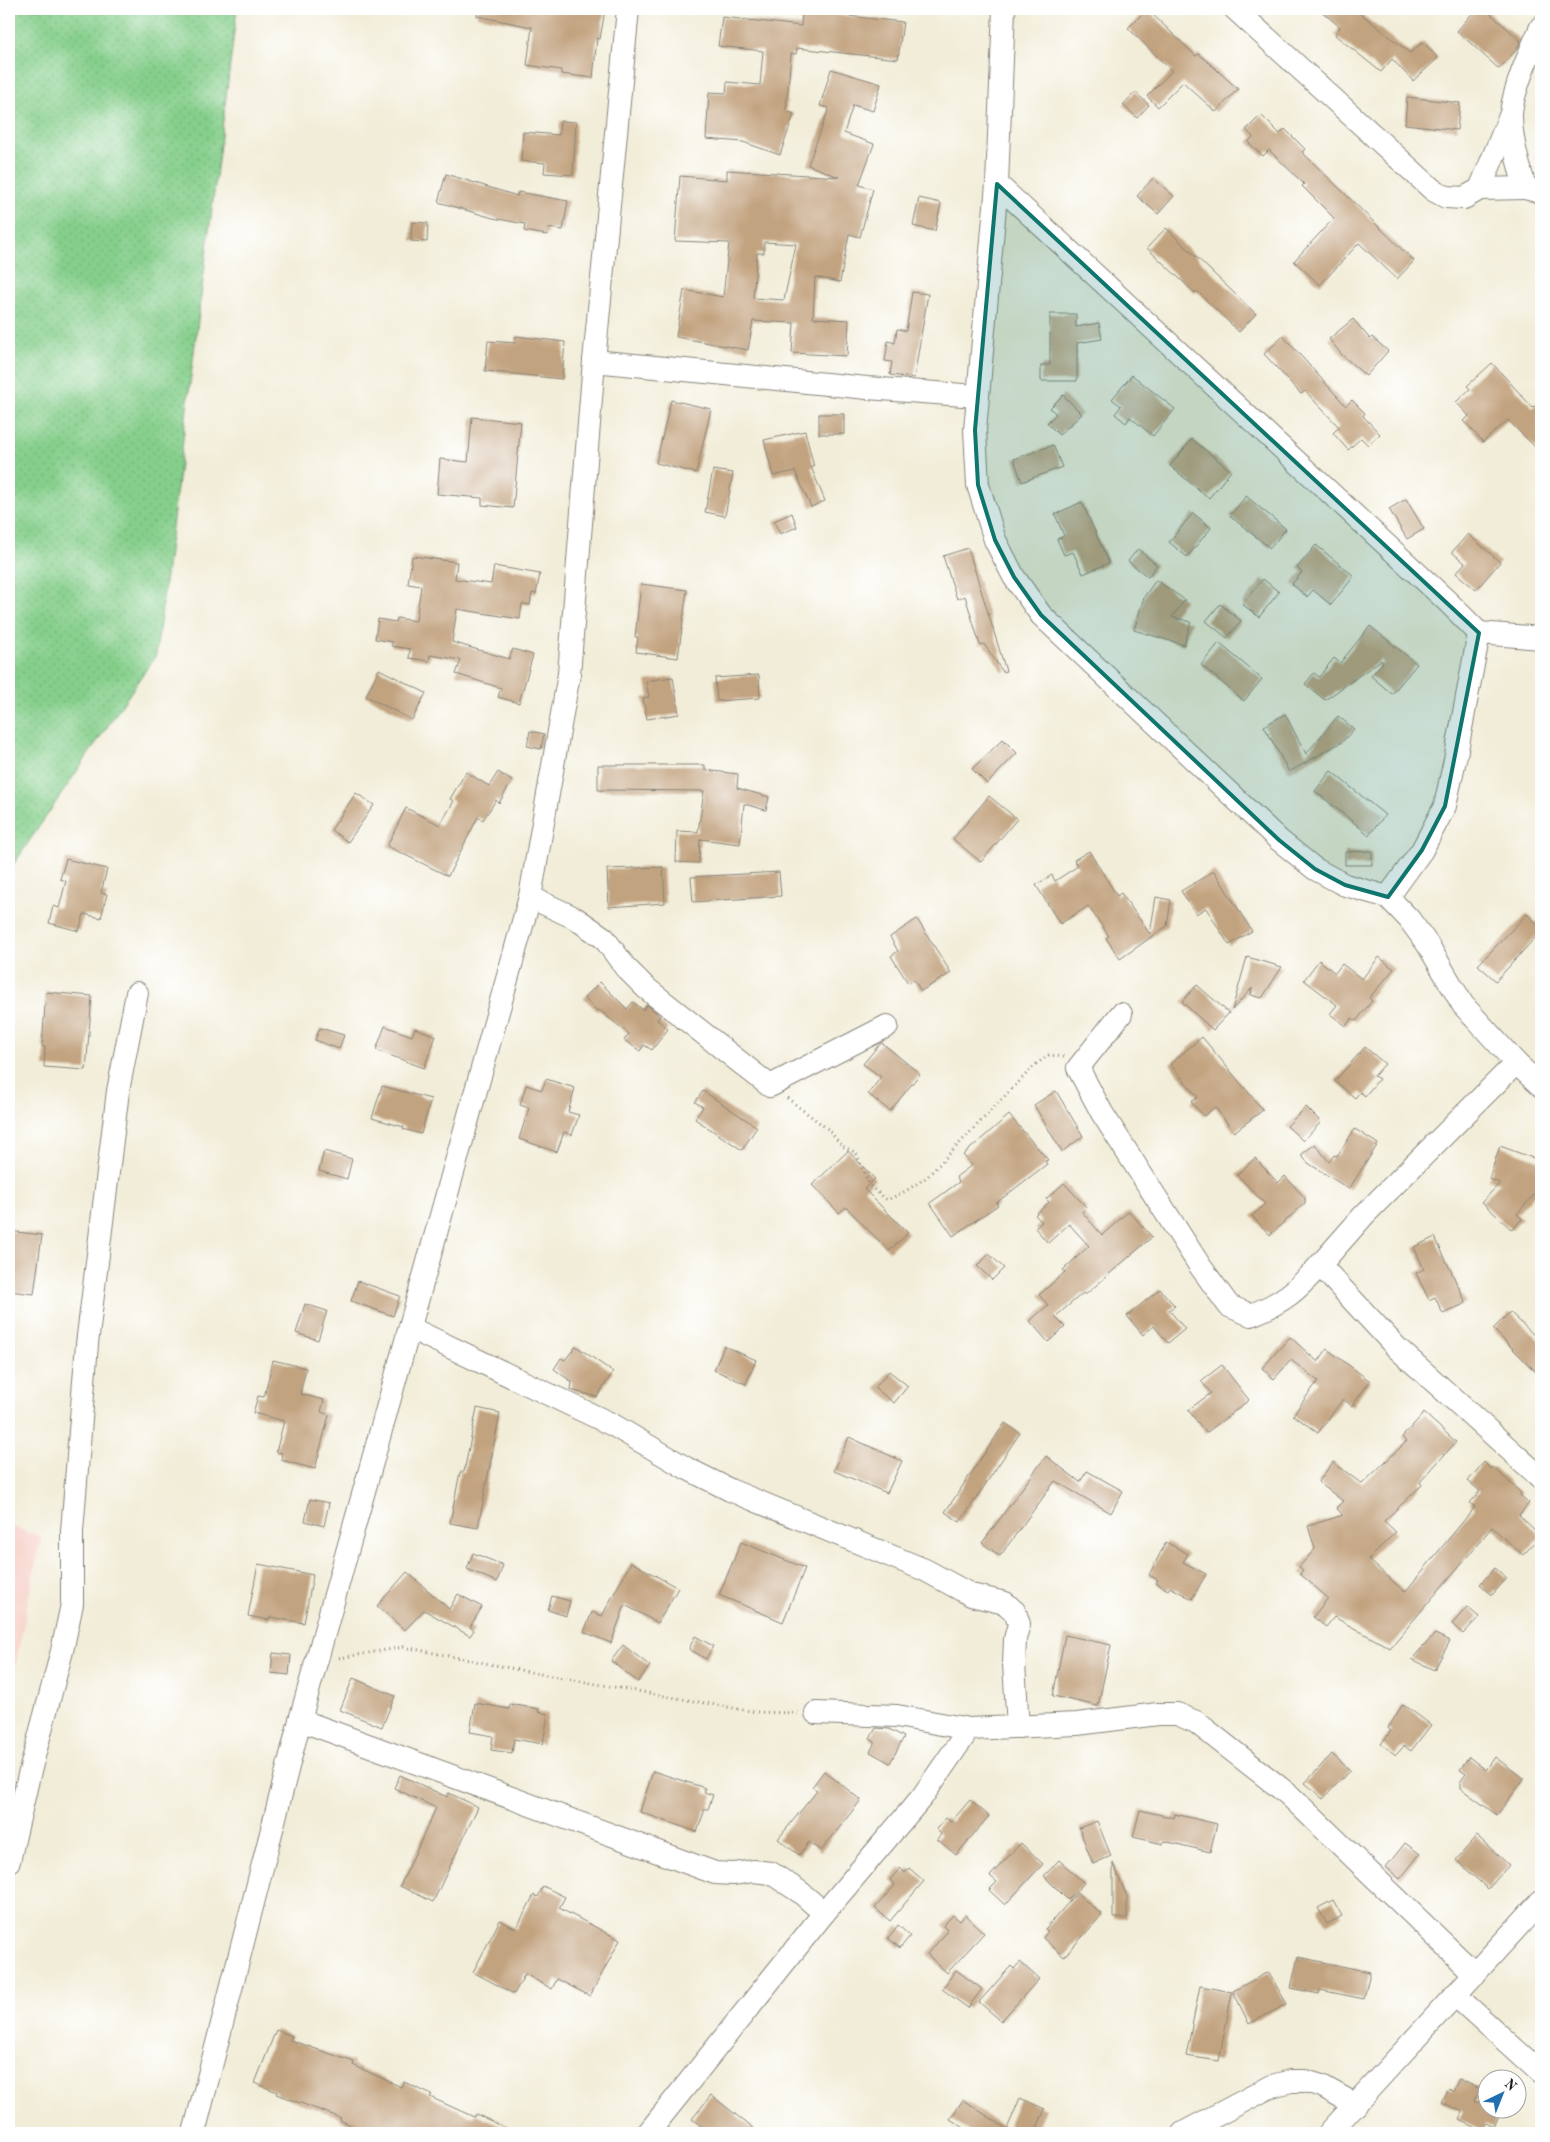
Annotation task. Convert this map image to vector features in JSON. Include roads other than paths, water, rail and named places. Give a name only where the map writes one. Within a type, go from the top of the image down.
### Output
[{"type":"street","points":[[194,2133],[300,1720],[530,897],[569,674],[594,361],[628,9]]},
{"type":"street","points":[[1004,9],[997,184],[975,430],[978,485],[995,540],[1014,577],[1041,615],[1279,840],[1315,869],[1345,885],[1388,897],[1409,919],[1428,945],[1463,1005],[1516,1063],[1541,1086]]},
{"type":"street","points":[[1234,9],[1433,190],[1446,197],[1464,198],[1480,190],[1533,190],[1515,152],[1511,114]]},
{"type":"street","points":[[1480,190],[1511,114],[1530,52],[1541,27]]},
{"type":"street","points":[[997,184],[1479,632],[1541,638]]},
{"type":"street","points":[[594,361],[867,388],[977,396]]},
{"type":"street","points":[[1388,897],[1422,850],[1444,806],[1456,755],[1479,632]]},
{"type":"street","points":[[530,897],[575,918],[604,938],[625,967],[646,988],[770,1086],[887,1026]]},
{"type":"street","points":[[9,1861],[28,1774],[62,1651],[72,1604],[72,1531],[87,1344],[118,1091],[137,993]]},
{"type":"street","points":[[1121,1014],[1078,1068],[1102,1113],[1184,1242],[1230,1306],[1251,1315],[1274,1306],[1296,1291],[1364,1215],[1516,1063]]},
{"type":"street","points":[[1320,1265],[1397,1348],[1541,1478]]},
{"type":"street","points":[[410,1328],[613,1425],[686,1468],[730,1490],[925,1570],[971,1595],[1005,1603],[1015,1612],[1019,1624],[1015,1638],[1014,1664],[1018,1727]]},
{"type":"street","points":[[816,1713],[897,1716],[968,1729],[1077,1724],[1158,1714],[1176,1714],[1196,1722],[1289,1795],[1475,1974]]},
{"type":"street","points":[[300,1720],[715,1873],[734,1874],[753,1871],[771,1873],[800,1892],[824,1913]]},
{"type":"street","points":[[648,2133],[824,1913],[922,1797],[968,1729]]},
{"type":"street","points":[[1329,2133],[1541,1901]]},
{"type":"street","points":[[1455,1995],[1541,2074]]},
{"type":"street","points":[[1183,2133],[1272,2086],[1291,2081],[1305,2081],[1322,2086],[1356,2105]]}]
